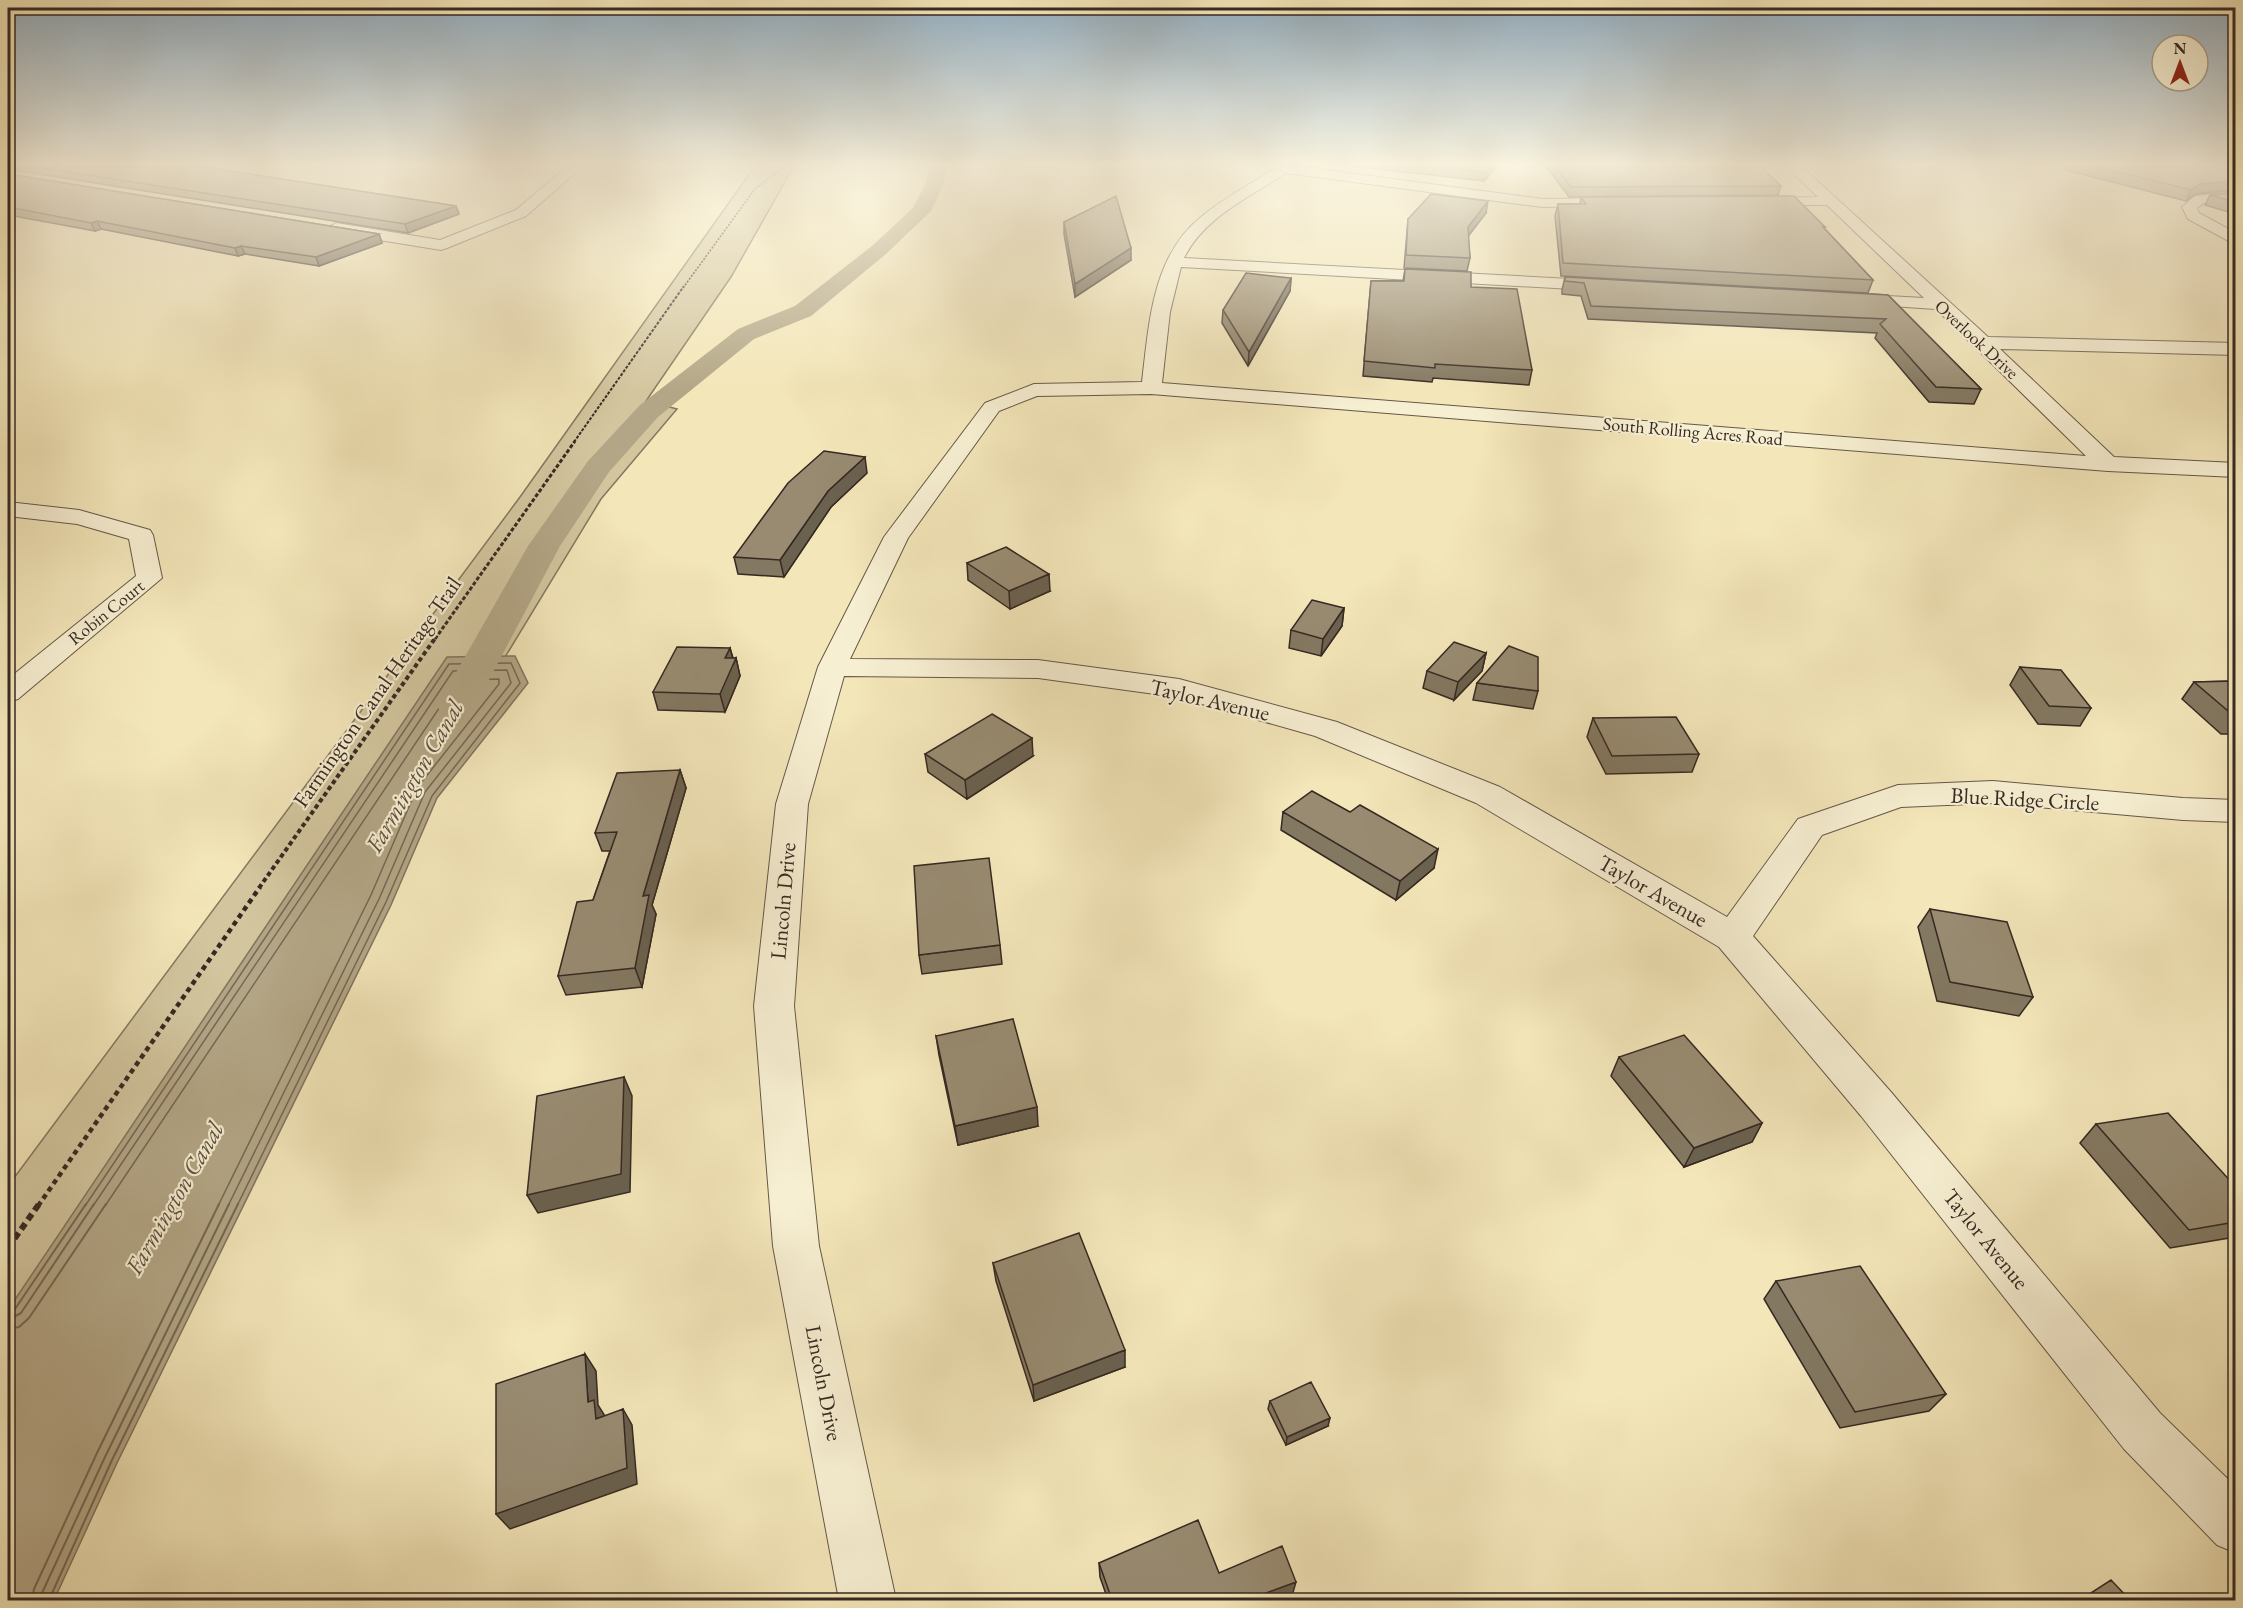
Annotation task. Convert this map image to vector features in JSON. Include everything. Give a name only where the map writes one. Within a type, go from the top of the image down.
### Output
[{"type":"street","points":[[417,241],[441,245],[451,241]]},
{"type":"street","points":[[1150,388],[1161,308],[1175,262],[1185,241]]},
{"type":"street","name":"Overlook Drive","points":[[1873,241],[2108,464]]},
{"type":"street","points":[[1175,262],[1629,287]]},
{"type":"street","points":[[1832,298],[1939,304]]},
{"type":"street","points":[[1983,343],[2235,349]]},
{"type":"street","name":"South Rolling Acres Road","points":[[1150,388],[2108,464],[2235,470]]},
{"type":"street","name":"Lincoln Drive","points":[[867,1600],[796,1246],[774,1006],[792,804],[832,667],[896,537],[992,407],[1034,390],[1150,388]]},
{"type":"street","name":"Robin Court","points":[[8,509],[79,517],[141,535],[148,578],[8,693]]},
{"type":"street","name":"Taylor Avenue","points":[[832,667],[1038,669],[1179,688],[1326,729],[1488,795],[1732,937],[1876,1104],[2142,1431],[2235,1526]]},
{"type":"street","name":"Blue Ridge Circle","points":[[1732,937],[1810,827],[1898,796],[1993,792],[2183,809],[2235,811]]},
{"type":"path","name":"Farmington Canal Heritage Trail","points":[[8,1248],[341,771],[717,241]]},
{"type":"shaded area","points":[[702,241],[751,241],[731,277],[646,401],[677,409],[601,499],[8,1476],[8,1186],[520,497]]},
{"type":"water","points":[[515,656],[528,683],[437,798],[391,905],[117,1463],[54,1600],[8,1600],[8,1310],[447,657]]},
{"type":"building","points":[[199,241],[360,241],[316,257],[241,246],[235,248]]},
{"type":"building","points":[[1067,241],[1129,241],[1131,248],[1075,284]]},
{"type":"building","points":[[1407,241],[1469,241],[1470,258],[1406,255]]},
{"type":"building","points":[[1561,241],[1836,241],[1873,280],[1563,263]]},
{"type":"building","points":[[1405,269],[1471,272],[1471,287],[1517,289],[1532,370],[1435,364],[1435,368],[1364,361],[1371,281],[1404,281]]},
{"type":"building","points":[[1246,273],[1291,278],[1249,352],[1223,310]]},
{"type":"building","points":[[1565,277],[1888,295],[1981,389],[1936,387],[1880,324],[1886,319],[1591,306],[1584,283],[1565,281]]},
{"type":"building","points":[[824,451],[865,457],[828,491],[780,560],[734,557],[788,483]]},
{"type":"building","points":[[1006,547],[1049,574],[1009,591],[967,563]]},
{"type":"building","points":[[1312,600],[1344,608],[1323,639],[1291,630]]},
{"type":"building","points":[[1454,642],[1486,653],[1458,682],[1427,671]]},
{"type":"building","points":[[1509,646],[1538,657],[1538,691],[1477,683]]},
{"type":"building","points":[[677,647],[730,648],[725,658],[736,658],[720,694],[653,692]]},
{"type":"building","points":[[2020,667],[2061,670],[2091,708],[2049,706]]},
{"type":"building","points":[[2235,681],[2235,716],[2194,682]]},
{"type":"building","points":[[992,714],[1032,738],[965,780],[925,754]]},
{"type":"building","points":[[1676,717],[1699,754],[1612,756],[1593,718]]},
{"type":"building","points":[[680,770],[643,896],[649,895],[635,968],[558,976],[577,902],[593,900],[617,832],[595,833],[617,773]]},
{"type":"building","points":[[1312,791],[1350,812],[1360,805],[1438,849],[1400,881],[1283,812]]},
{"type":"building","points":[[989,858],[1000,945],[919,955],[914,866]]},
{"type":"building","points":[[1930,909],[2007,922],[2033,997],[1950,982]]},
{"type":"building","points":[[1013,1019],[1037,1107],[955,1126],[936,1036]]},
{"type":"building","points":[[1684,1035],[1762,1123],[1694,1148],[1619,1057]]},
{"type":"building","points":[[624,1077],[621,1174],[527,1195],[537,1096]]},
{"type":"building","points":[[2168,1113],[2235,1186],[2235,1222],[2189,1230],[2096,1124]]},
{"type":"building","points":[[1079,1233],[1125,1350],[1033,1385],[993,1263]]},
{"type":"building","points":[[1860,1266],[1946,1394],[1855,1412],[1776,1281]]},
{"type":"building","points":[[585,1354],[588,1402],[594,1400],[596,1419],[623,1409],[627,1468],[496,1514],[496,1384]]},
{"type":"building","points":[[1311,1382],[1330,1418],[1287,1437],[1270,1401]]},
{"type":"building","points":[[1198,1520],[1219,1573],[1282,1546],[1296,1582],[1247,1600],[1112,1600],[1099,1563]]},
{"type":"building","points":[[2111,1580],[2130,1600],[2080,1600]]},
{"type":"waterway","name":"Farmington Canal","points":[[456,706],[544,546],[598,467],[649,411],[746,334],[803,311],[889,241]]}]
